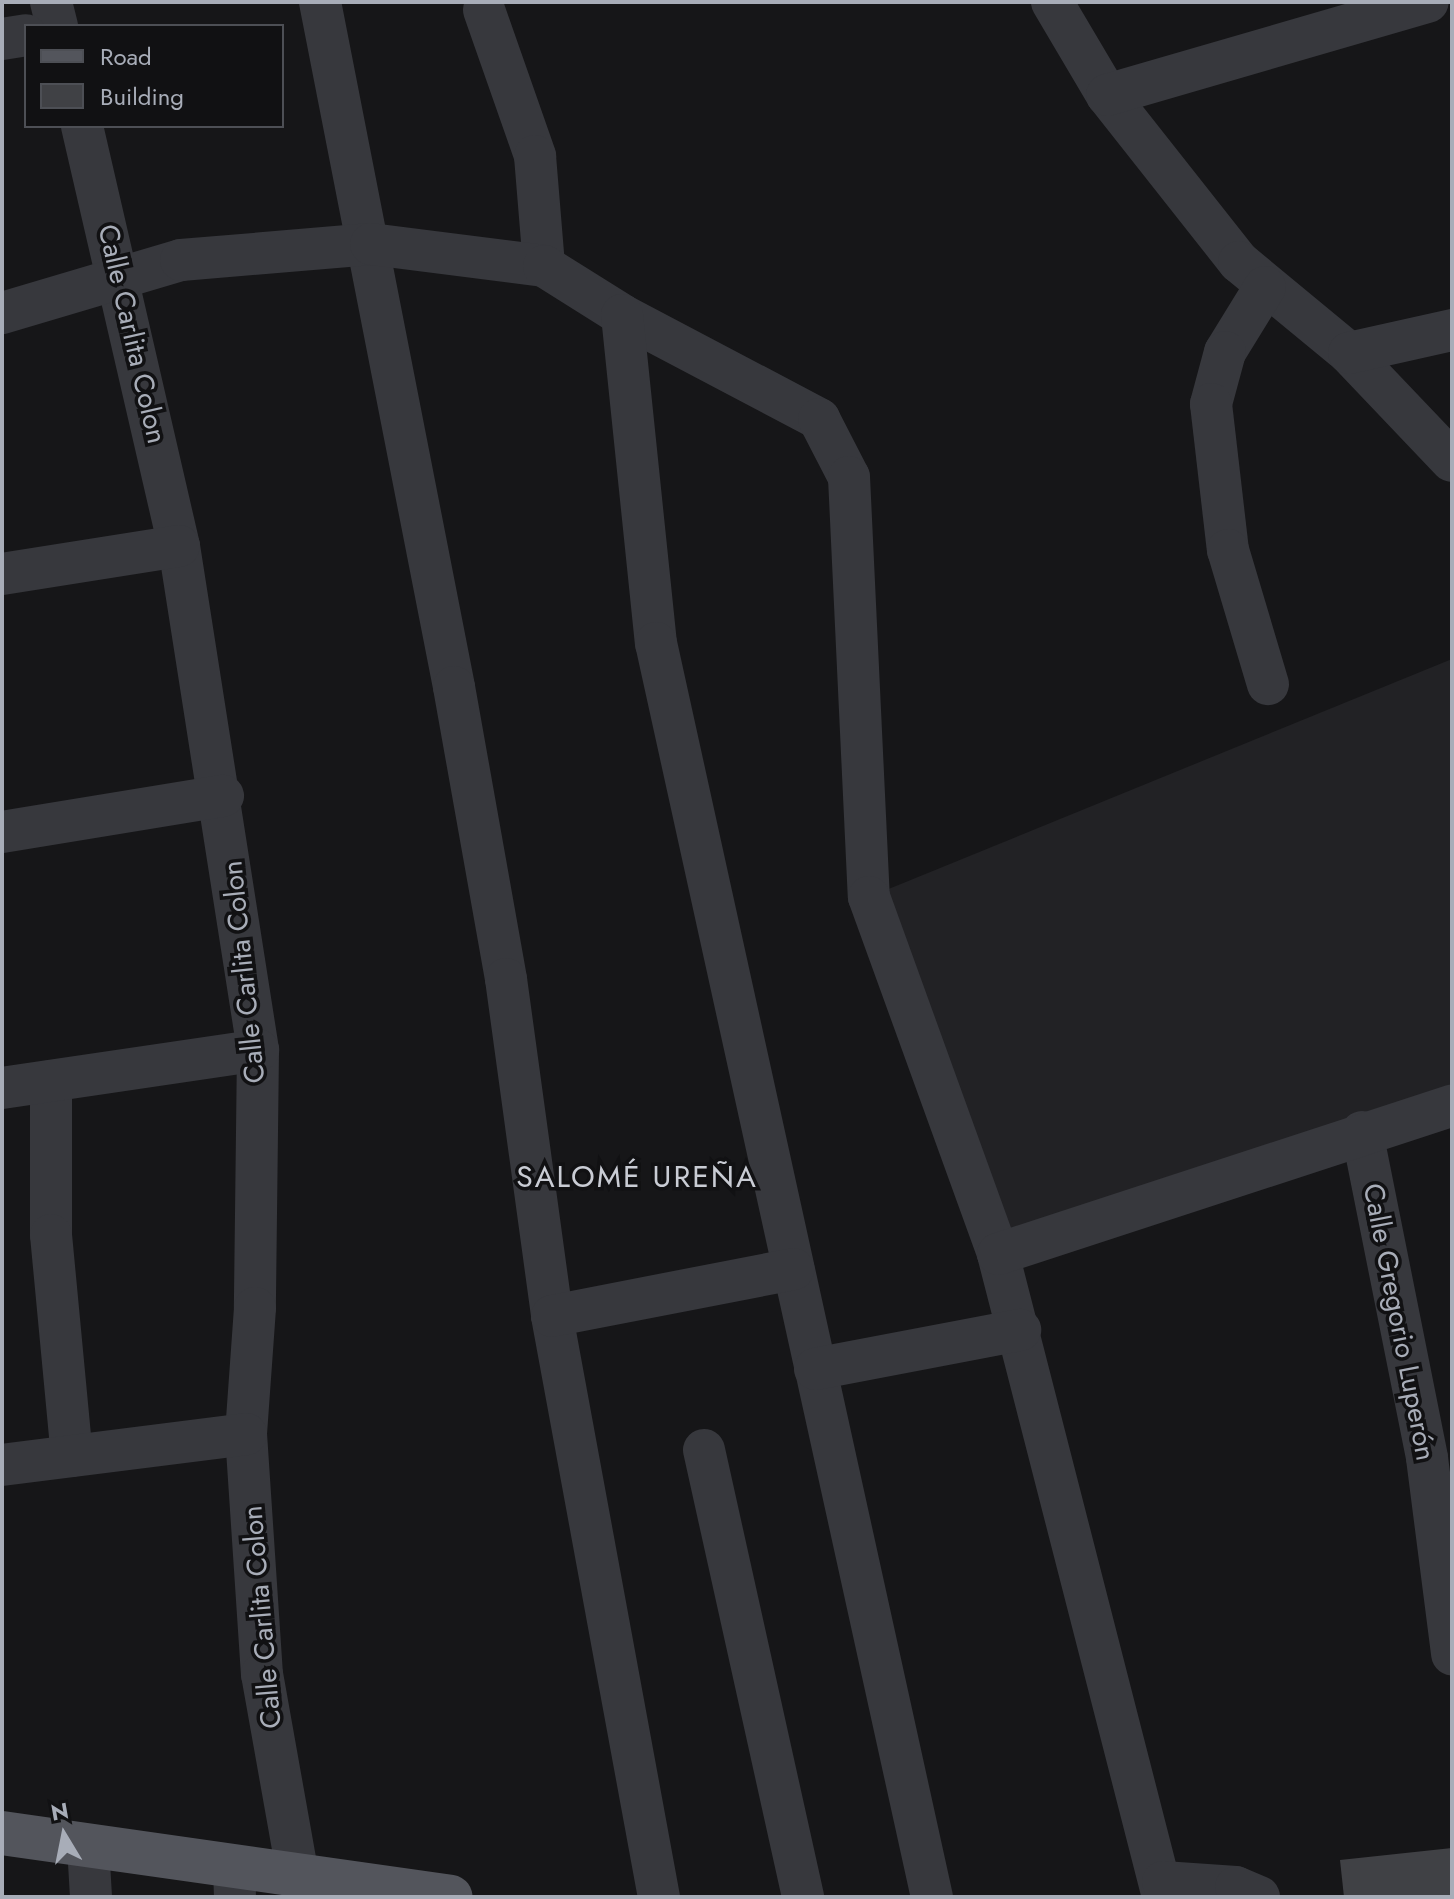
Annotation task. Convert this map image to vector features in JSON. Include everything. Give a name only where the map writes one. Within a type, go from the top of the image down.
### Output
[{"type":"main road","points":[[2,1833],[88,1846],[234,1882],[298,1877],[437,1896]]},
{"type":"street","points":[[51,2],[56,24]]},
{"type":"street","points":[[320,2],[371,244],[506,979],[552,1316],[659,1897]]},
{"type":"street","points":[[1052,2],[1107,95],[1265,287],[1349,353],[1452,461]]},
{"type":"street","points":[[1107,95],[1345,14],[1428,2]]},
{"type":"street","points":[[484,10],[535,156],[544,266]]},
{"type":"street","points":[[2,39],[24,35]]},
{"type":"street","name":"Calle Carlita Colon","points":[[83,128],[121,277],[179,546],[223,796],[258,1050],[255,1308],[246,1434],[262,1674],[298,1877]]},
{"type":"street","points":[[2,313],[181,260],[371,244],[544,266],[622,315],[819,419],[836,443],[849,477],[869,897],[998,1254],[1163,1889],[1236,1887],[1259,1897]]},
{"type":"street","points":[[1265,287],[1225,352],[1211,404],[1228,550],[1268,684]]},
{"type":"street","points":[[622,315],[656,643],[932,1897]]},
{"type":"street","points":[[1349,353],[1452,330]]},
{"type":"street","points":[[2,574],[179,546]]},
{"type":"street","points":[[2,832],[223,796]]},
{"type":"street","points":[[2,1088],[258,1050]]},
{"type":"street","points":[[51,1081],[51,1235],[72,1456]]},
{"type":"street","points":[[998,1254],[1362,1132],[1452,1106]]},
{"type":"street","name":"Calle Gregorio Luperón","points":[[1362,1132],[1427,1458],[1452,1654]]},
{"type":"street","points":[[552,1316],[793,1269]]},
{"type":"street","points":[[815,1369],[1020,1330]]},
{"type":"street","points":[[2,1465],[246,1434]]},
{"type":"street","points":[[704,1450],[803,1897]]},
{"type":"street","points":[[88,1846],[91,1897]]},
{"type":"shaded area","points":[[1452,659],[1452,1121],[998,1254],[869,897]]},
{"type":"building","points":[[1452,1848],[1452,1897],[1344,1897],[1340,1860]]},
{"type":"district","name":"SALOMÉ UREÑA","points":[[637,1177]]}]
